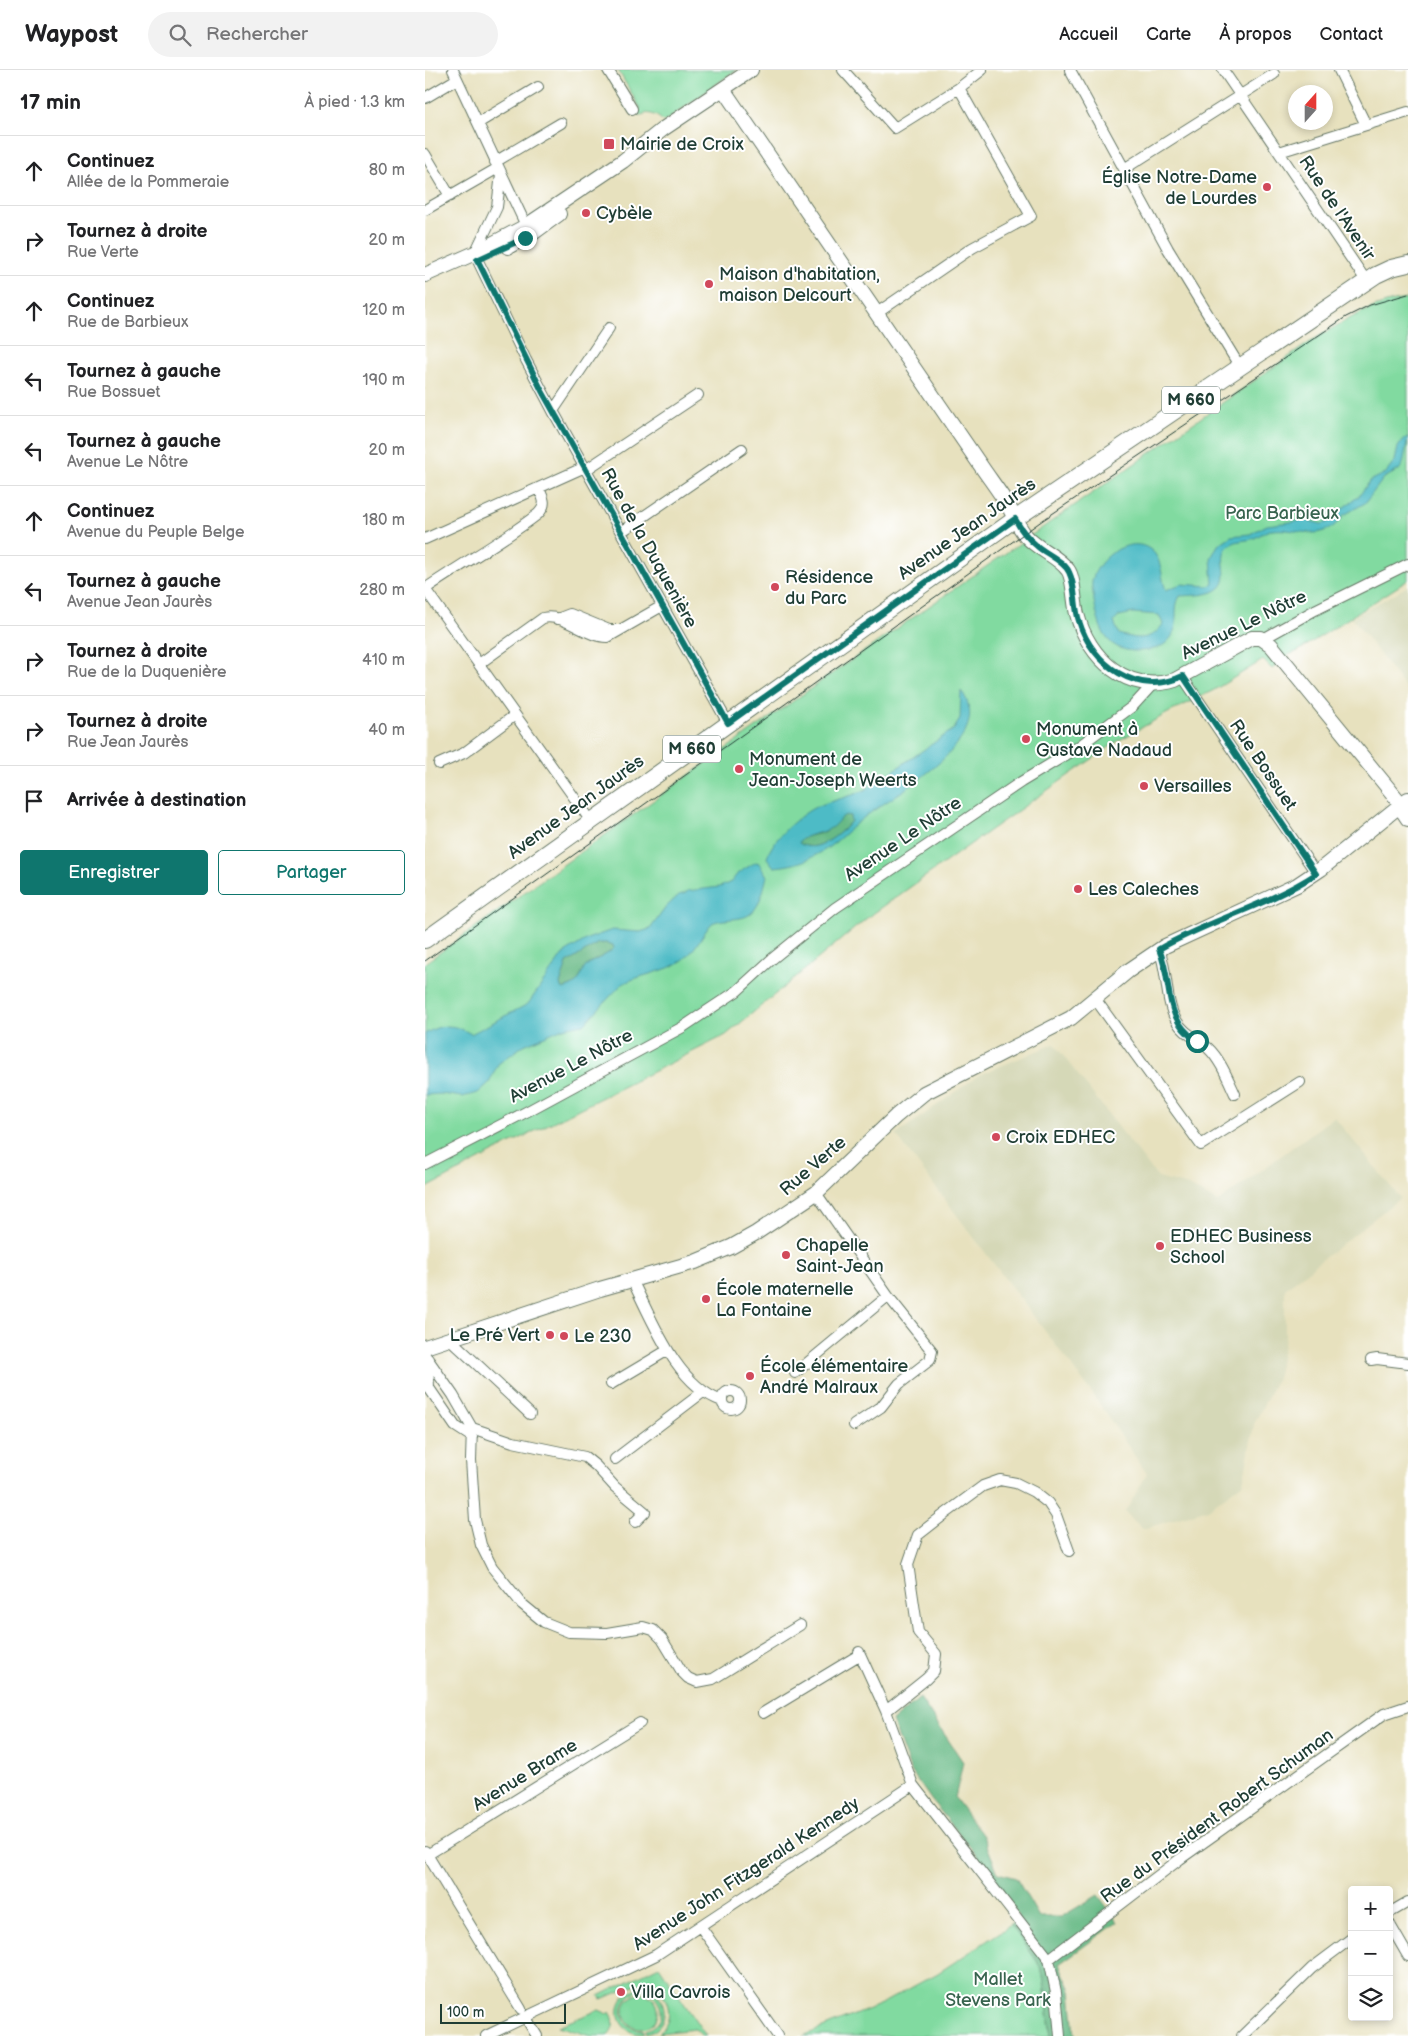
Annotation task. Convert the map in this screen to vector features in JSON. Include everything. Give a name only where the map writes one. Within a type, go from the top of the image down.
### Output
[{"type":"main road","name":"Avenue Jean Jaurès","points":[[425,940],[1015,519],[1367,282],[1384,271],[1408,264]]},
{"type":"main road","name":"Avenue Jean Jaurès","points":[[1367,282],[1408,273]]},
{"type":"street","points":[[608,70],[632,109]]},
{"type":"street","points":[[425,276],[476,256],[528,230],[594,181],[623,162],[645,151],[725,92],[751,70]]},
{"type":"street","points":[[725,92],[764,70]]},
{"type":"street","points":[[843,70],[895,128],[959,88],[982,70]]},
{"type":"street","points":[[1070,70],[1167,249],[1239,367]]},
{"type":"street","points":[[1339,70],[1365,125]]},
{"type":"street","name":"Rue de l'Avenir","points":[[1225,71],[1367,282]]},
{"type":"street","points":[[1124,169],[1274,74]]},
{"type":"street","points":[[425,98],[455,75],[528,230]]},
{"type":"street","points":[[478,123],[537,86]]},
{"type":"street","points":[[877,313],[972,248],[1031,216],[959,88]]},
{"type":"street","points":[[725,92],[936,399],[1027,537],[1068,570],[1080,623],[1088,642],[1098,655],[1121,676],[1153,684]]},
{"type":"street","points":[[1279,152],[1408,112]]},
{"type":"street","points":[[425,210],[498,168],[561,123]]},
{"type":"street","points":[[425,154],[450,196]]},
{"type":"street","points":[[476,256],[497,206],[498,168]]},
{"type":"street","name":"Rue de la Duquenière","points":[[476,256],[553,411],[728,723]]},
{"type":"street","points":[[553,411],[609,328]]},
{"type":"street","points":[[425,539],[586,468],[698,395]]},
{"type":"street","points":[[621,532],[742,449]]},
{"type":"street","points":[[539,488],[544,501],[542,509],[538,514],[506,538],[468,559],[425,589],[591,821]]},
{"type":"street","name":"Avenue Le Nôtre","points":[[425,1164],[683,1027],[737,991],[772,959],[835,908],[1021,782],[1074,750],[1133,706],[1153,684],[1169,682],[1183,676],[1250,638],[1257,637],[1263,639],[1315,610],[1408,564]]},
{"type":"street","points":[[425,608],[434,602]]},
{"type":"street","points":[[479,664],[543,618],[557,619],[599,636],[608,637],[662,606]]},
{"type":"street","points":[[1263,639],[1271,645],[1406,803],[1403,813],[1408,818]]},
{"type":"street","name":"Rue Bossuet","points":[[1183,676],[1316,874]]},
{"type":"street","points":[[439,764],[464,753],[515,715]]},
{"type":"street","name":"Rue Verte","points":[[426,1354],[450,1339],[632,1280],[695,1262],[731,1247],[772,1223],[816,1192],[924,1092],[1064,1023],[1096,1000],[1128,971],[1159,949],[1273,898],[1316,874],[1406,803]]},
{"type":"street","points":[[1159,949],[1163,958],[1173,1010],[1177,1021],[1187,1033],[1211,1052],[1235,1094]]},
{"type":"street","points":[[1096,1000],[1201,1145],[1300,1082]]},
{"type":"street","points":[[816,1192],[888,1296],[932,1352],[930,1360],[899,1384],[881,1407],[853,1425]]},
{"type":"street","points":[[632,1280],[668,1350],[684,1374],[703,1392],[721,1400]]},
{"type":"street","points":[[795,1374],[888,1296]]},
{"type":"street","points":[[450,1339],[530,1414]]},
{"type":"street","points":[[611,1384],[668,1350]]},
{"type":"street","points":[[426,1354],[453,1394],[472,1432],[471,1460],[475,1520],[481,1545],[498,1575],[522,1604],[544,1622],[569,1632],[607,1633],[643,1627],[653,1630],[662,1639],[682,1672],[688,1678],[697,1682],[713,1679],[800,1625]]},
{"type":"street","points":[[426,1354],[429,1388],[455,1426],[513,1442],[585,1457],[645,1512],[635,1522]]},
{"type":"street","points":[[1371,1360],[1408,1363]]},
{"type":"street","points":[[615,1459],[703,1392]]},
{"type":"street","points":[[886,1711],[926,1679],[934,1670],[936,1654],[918,1632],[908,1564],[918,1535],[983,1486],[1000,1480],[1016,1482],[1048,1503],[1056,1515],[1069,1551]]},
{"type":"street","points":[[763,1713],[859,1653],[886,1711],[913,1785],[1049,1959],[1056,1992],[1060,2036]]},
{"type":"street","name":"Rue du Président Robert Schuman","points":[[1049,1959],[1180,1859],[1384,1714],[1408,1706]]},
{"type":"street","name":"Avenue Brame","points":[[426,1853],[640,1723]]},
{"type":"street","name":"Avenue John Fitzgerald Kennedy","points":[[486,2036],[523,2013],[657,1955],[913,1785]]},
{"type":"street","points":[[426,1853],[537,2036]]},
{"type":"street","points":[[1393,1911],[1408,1902]]},
{"type":"street","points":[[700,1926],[778,2036]]},
{"type":"street","points":[[1393,1930],[1408,1956]]},
{"type":"street","points":[[1243,2036],[1307,1972],[1348,1941]]},
{"type":"shaded area","points":[[1408,586],[1408,691],[1352,618]]},
{"type":"shaded area","name":"EDHEC Business School","points":[[1054,1044],[1158,1178],[1189,1186],[1218,1202],[1334,1117],[1400,1198],[1285,1289],[1285,1338],[1277,1378],[1254,1424],[1243,1483],[1208,1509],[1143,1529],[1125,1512],[1147,1474],[1092,1393],[896,1135],[979,1075]]},
{"type":"green space","points":[[618,70],[736,70],[664,122],[650,114],[640,116],[637,111],[640,108]]},
{"type":"green space","name":"Parc Barbieux","points":[[1408,299],[1408,580],[1298,651],[1288,655],[1272,669],[1263,660],[1214,690],[1118,741],[867,918],[726,1035],[513,1142],[425,1189],[425,963],[827,677],[1313,340],[1370,309],[1383,304]]},
{"type":"green space","points":[[846,815],[850,816],[851,821],[835,837],[820,845],[806,846],[799,843],[803,838],[824,832]]},
{"type":"green space","points":[[598,943],[608,943],[613,945],[614,948],[609,953],[590,963],[583,970],[575,984],[562,989],[560,984],[567,963]]},
{"type":"green space","points":[[920,1698],[963,1762],[955,1798],[983,1836],[998,1873],[1016,1878],[1039,1917],[1061,1917],[1098,1895],[1118,1922],[1059,1964],[1071,1990],[1075,2036],[1051,2036],[1043,1975],[1037,1961],[1011,1925],[1018,1915],[976,1854],[932,1801],[911,1771],[892,1721]]},
{"type":"green space","name":"Mallet Stevens Park","points":[[1011,1925],[1037,1961],[1043,1975],[1051,2036],[803,2036],[881,2004],[938,1973]]},
{"type":"green space","points":[[659,1966],[706,2036],[702,2036],[695,2029],[659,2033],[668,2018],[669,2012],[666,2000],[658,1991],[643,1986],[642,1983],[601,1999],[599,1996]]},
{"type":"green space","points":[[640,1988],[657,1994],[662,2001],[664,2009],[664,2017],[661,2024],[655,2030],[646,2034],[645,2030],[656,2025],[661,2018],[661,2009],[651,1994],[643,1991],[634,1992],[623,2005],[622,2011],[625,2020],[632,2027],[643,2030],[643,2034],[633,2033],[626,2028],[619,2014],[619,2005],[623,1998],[630,1992]]},
{"type":"green space","points":[[641,1994],[648,1995],[653,1999],[657,2004],[657,2018],[653,2023],[648,2027],[641,2028],[634,2027],[629,2023],[625,2018],[624,2011],[625,2004],[629,1999],[634,1995]]},
{"type":"green space","points":[[599,2010],[608,2014],[610,2012],[614,2022],[613,2028],[607,2036],[591,2036],[558,2026]]},
{"type":"water","points":[[1408,438],[1403,464],[1399,470],[1384,478],[1365,503],[1342,516],[1335,525],[1318,533],[1269,530],[1255,538],[1238,541],[1230,545],[1224,555],[1225,574],[1222,585],[1217,590],[1209,593],[1180,596],[1176,606],[1176,626],[1172,636],[1165,644],[1146,650],[1125,650],[1116,646],[1105,635],[1098,619],[1092,582],[1101,564],[1117,550],[1137,545],[1147,547],[1158,558],[1166,590],[1181,584],[1209,586],[1213,584],[1211,558],[1218,545],[1231,536],[1250,534],[1267,525],[1306,520],[1322,524],[1328,522],[1359,496],[1370,481],[1386,473],[1395,461],[1398,447],[1404,439]],"holes":[[[1133,613],[1159,615],[1163,624],[1154,634],[1144,638],[1119,634],[1114,622],[1119,616]]]},
{"type":"water","points":[[961,691],[968,704],[969,721],[962,737],[931,770],[862,819],[821,852],[799,862],[779,867],[774,867],[767,858],[780,835],[803,815],[818,806],[865,790],[954,729],[960,719]],"holes":[[[844,816],[850,816],[851,821],[847,826],[828,841],[813,846],[799,843],[808,836],[831,828]]]},
{"type":"water","points":[[756,862],[759,863],[767,876],[759,902],[752,913],[740,918],[712,923],[683,960],[669,968],[636,978],[621,985],[584,1024],[563,1028],[524,1045],[498,1064],[489,1083],[478,1093],[462,1097],[441,1094],[425,1095],[425,1034],[431,1030],[448,1026],[459,1028],[471,1034],[528,1004],[563,954],[587,939],[612,930],[640,932],[650,929],[666,907],[679,895],[687,891],[720,887],[731,882],[738,873]],"holes":[[[598,943],[613,945],[614,948],[609,953],[590,963],[575,984],[562,989],[560,984],[567,963]]]},
{"type":"tram line","points":[[425,961],[1043,520],[1346,317],[1370,305],[1408,294]]},
{"type":"place","name":"Mairie de Croix","points":[[609,144]]},
{"type":"place","name":"Église Notre-Dame de Lourdes","points":[[1267,187]]},
{"type":"place","name":"Cybèle","points":[[586,213]]},
{"type":"place","name":"Maison d'habitation, maison Delcourt","points":[[709,284]]},
{"type":"place","name":"Résidence du Parc","points":[[775,587]]},
{"type":"place","name":"Monument à Gustave Nadaud","points":[[1026,739]]},
{"type":"place","name":"Monument de Jean-Joseph Weerts","points":[[739,769]]},
{"type":"place","name":"Versailles","points":[[1144,786]]},
{"type":"place","name":"Les Caleches","points":[[1078,889]]},
{"type":"place","name":"Croix EDHEC","points":[[996,1137]]},
{"type":"place","name":"EDHEC Business School","points":[[1160,1246]]},
{"type":"place","name":"Chapelle Saint-Jean","points":[[786,1255]]},
{"type":"place","name":"École maternelle La Fontaine","points":[[706,1299]]},
{"type":"place","name":"Le Pré Vert","points":[[550,1335]]},
{"type":"place","name":"Le 230","points":[[564,1336]]},
{"type":"place","name":"École élémentaire André Malraux","points":[[750,1376]]},
{"type":"place","name":"Villa Cavrois","points":[[621,1992]]},
{"type":"route","points":[[525,238],[477,260],[542,391],[728,723],[1015,519],[1027,537],[1063,564],[1068,570],[1071,575],[1076,611],[1082,630],[1092,648],[1107,666],[1121,676],[1131,680],[1153,684],[1169,682],[1183,676],[1316,874],[1273,898],[1159,949],[1163,958],[1174,1015],[1183,1030],[1197,1041]]}]
